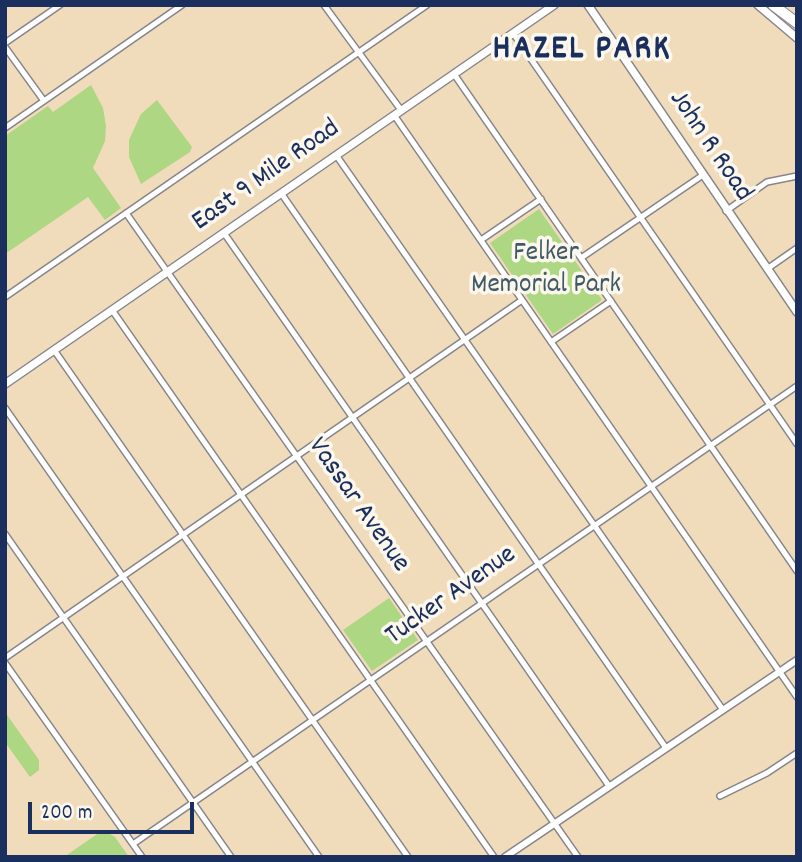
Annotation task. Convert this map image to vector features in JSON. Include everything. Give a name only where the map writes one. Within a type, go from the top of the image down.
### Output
[{"type":"highway","points":[[773,5],[797,23]]},
{"type":"main road","name":"East 9 Mile Road","points":[[6,381],[554,5]]},
{"type":"main road","name":"John R Road","points":[[588,5],[797,312]]},
{"type":"main road","points":[[758,5],[797,37]]},
{"type":"street","points":[[44,101],[5,45],[60,5]]},
{"type":"street","points":[[5,128],[182,5]]},
{"type":"street","points":[[324,5],[359,52],[522,300],[797,697]]},
{"type":"street","points":[[5,297],[427,5]]},
{"type":"street","points":[[513,33],[797,444]]},
{"type":"street","points":[[454,74],[797,572]]},
{"type":"street","points":[[337,155],[723,710]]},
{"type":"street","points":[[581,258],[703,175]]},
{"type":"street","points":[[726,211],[766,182],[797,176]]},
{"type":"street","points":[[281,194],[666,748]]},
{"type":"street","points":[[481,240],[541,199]]},
{"type":"street","name":"Vassar Avenue","points":[[126,214],[578,857]]},
{"type":"street","points":[[225,233],[609,786]]},
{"type":"street","points":[[767,269],[797,248]]},
{"type":"street","points":[[142,857],[5,661],[183,534],[522,300]]},
{"type":"street","points":[[551,342],[611,301]]},
{"type":"street","points":[[112,310],[494,857]]},
{"type":"street","points":[[54,350],[408,857]]},
{"type":"street","name":"Tucker Avenue","points":[[133,845],[797,386]]},
{"type":"street","points":[[5,408],[319,857]]},
{"type":"street","points":[[5,534],[230,857]]},
{"type":"street","points":[[505,857],[797,660]]},
{"type":"street","points":[[720,796],[767,773],[797,753]]},
{"type":"green space","points":[[91,85],[103,108],[106,126],[105,141],[93,168],[121,208],[105,220],[88,197],[5,254],[5,136],[48,106],[53,112]]},
{"type":"green space","points":[[157,100],[192,147],[190,152],[141,184],[129,157],[129,140],[141,114]]},
{"type":"green space","name":"Felker Memorial Park","points":[[539,209],[602,300],[553,334],[490,243]]},
{"type":"green space","points":[[389,598],[418,640],[372,671],[343,630]]},
{"type":"green space","points":[[5,712],[39,760],[39,770],[30,777],[5,742]]},
{"type":"green space","points":[[103,830],[115,837],[129,857],[64,857]]},
{"type":"district","name":"HAZEL PARK","points":[[582,52]]}]
